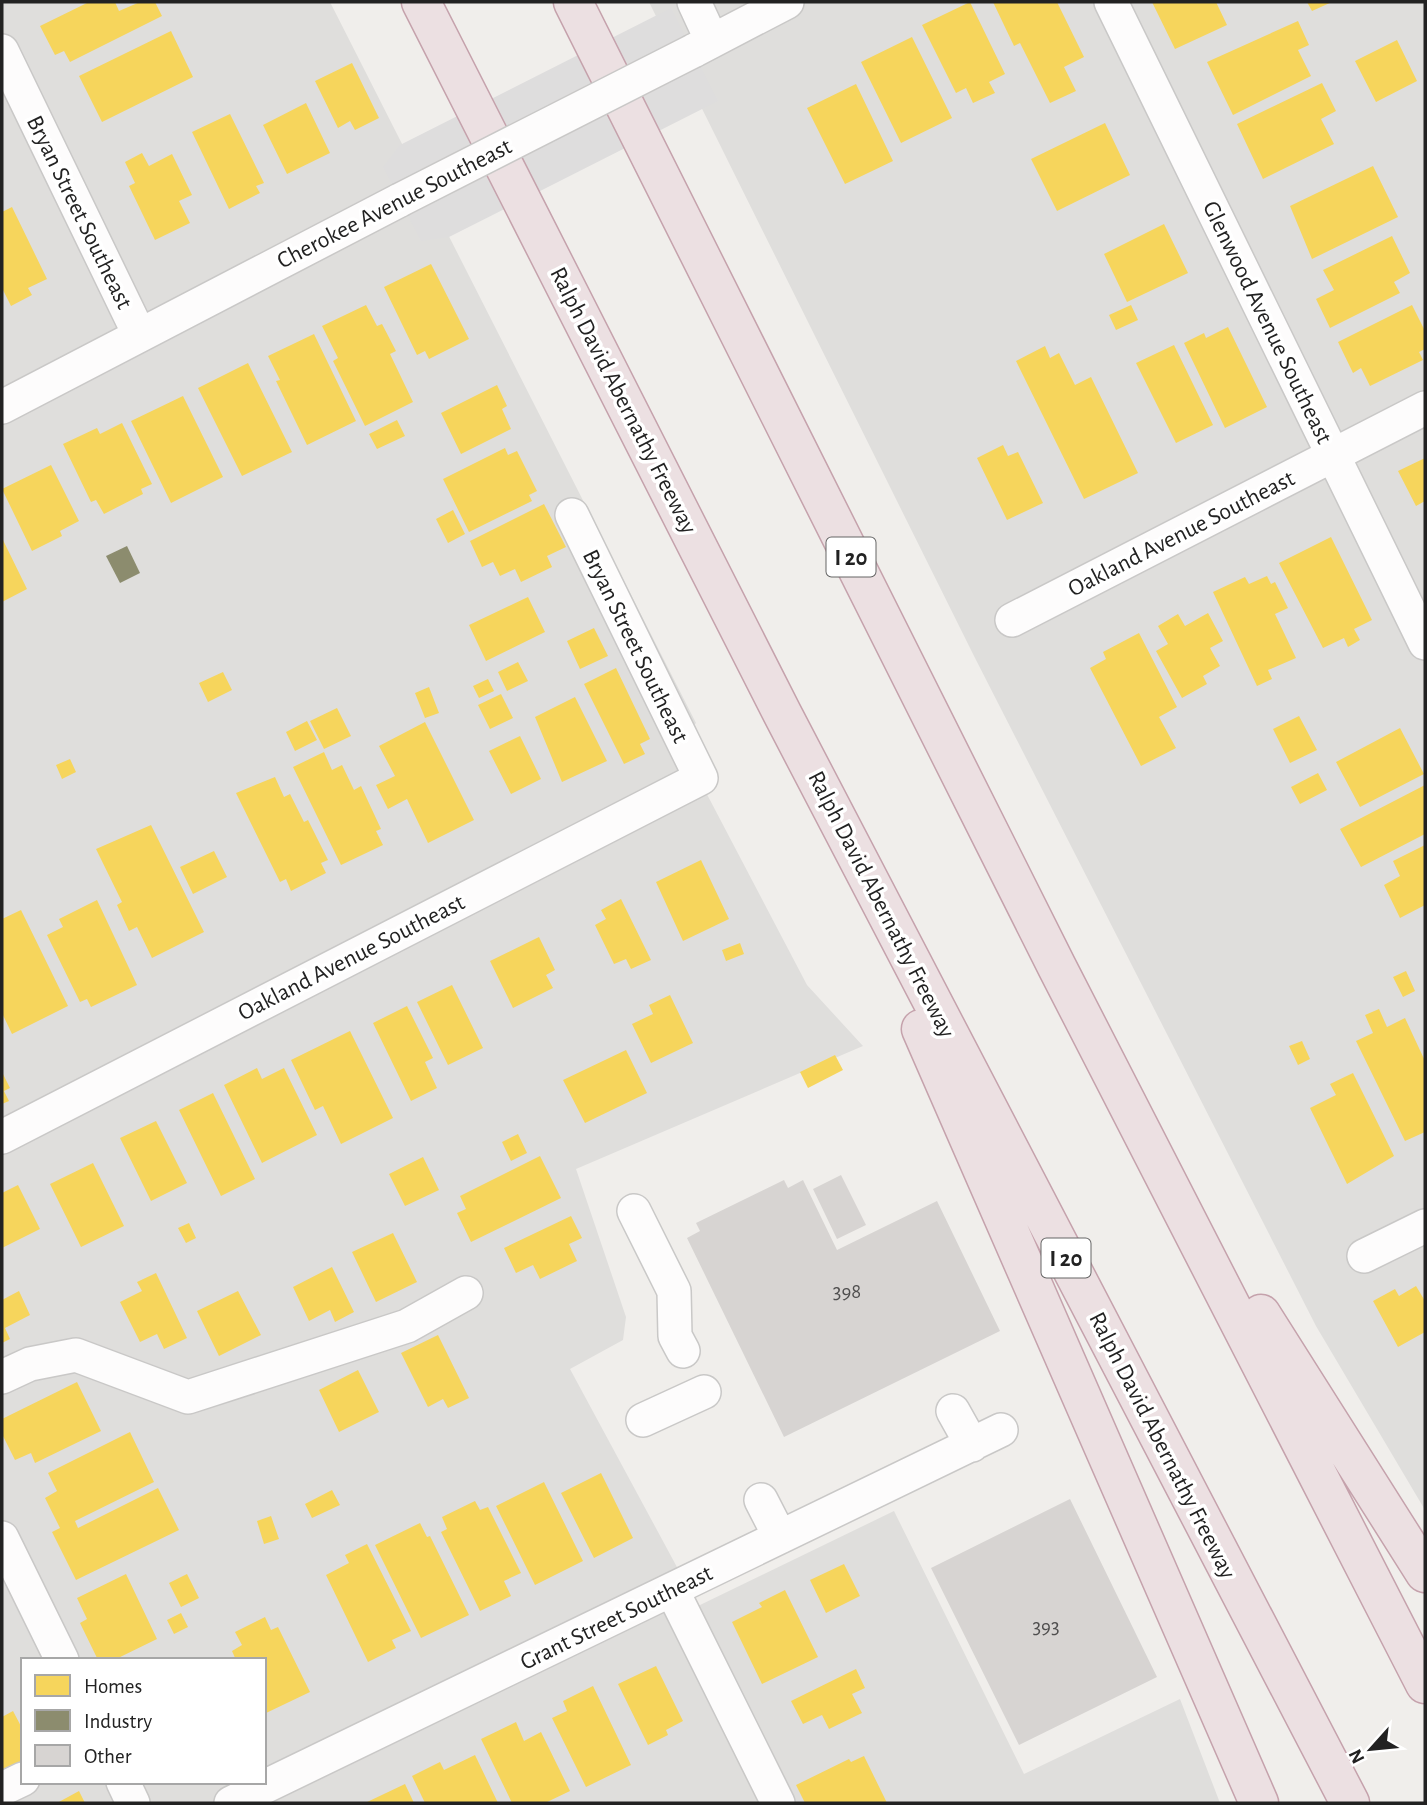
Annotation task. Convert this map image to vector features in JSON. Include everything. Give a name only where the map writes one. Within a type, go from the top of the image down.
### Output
[{"type":"highway","name":"Ralph David Abernathy Freeway","points":[[421,2],[782,713],[1350,1803]]},
{"type":"highway","name":"I 20","points":[[573,2],[1132,1111],[1425,1684]]},
{"type":"highway","points":[[782,713],[1259,1803]]},
{"type":"highway","points":[[1132,1111],[1425,1573]]},
{"type":"street","points":[[694,2],[703,46]]},
{"type":"street","name":"Cherokee Avenue Southeast","points":[[2,407],[787,2]]},
{"type":"street","name":"Glenwood Avenue Southeast","points":[[1111,2],[1425,643]]},
{"type":"street","name":"Bryan Street Southeast","points":[[2,51],[139,334]]},
{"type":"street","name":"Oakland Avenue Southeast","points":[[1012,620],[1425,408]]},
{"type":"street","name":"Bryan Street Southeast","points":[[572,515],[701,778]]},
{"type":"street","name":"Oakland Avenue Southeast","points":[[2,1137],[701,778]]},
{"type":"street","points":[[634,1211],[674,1291],[675,1336],[682,1351]]},
{"type":"street","points":[[1364,1256],[1425,1226]]},
{"type":"street","points":[[2,1377],[30,1364],[76,1355],[188,1397],[407,1326],[466,1293]]},
{"type":"street","points":[[643,1420],[704,1392]]},
{"type":"street","name":"Grant Street Southeast","points":[[231,1803],[986,1438],[953,1411]]},
{"type":"street","points":[[761,1500],[780,1537]]},
{"type":"street","points":[[2,1538],[61,1658]]},
{"type":"street","points":[[672,1590],[778,1803]]},
{"type":"street","points":[[2,1789],[21,1780]]},
{"type":"street","points":[[124,1784],[133,1803]]},
{"type":"shaded area","points":[[2,2],[330,2],[696,723],[679,741],[807,985],[863,1046],[576,1169],[626,1317],[623,1340],[570,1369],[698,1606],[894,1511],[1024,1774],[1180,1699],[1220,1803],[2,1803]]},
{"type":"shaded area","points":[[649,2],[1425,2],[1425,1510],[1316,1326],[974,656]]},
{"type":"pier","points":[[671,8],[718,101],[449,237],[421,241],[383,167],[400,145]]},
{"type":"building: Homes","points":[[89,2],[115,2],[119,11],[140,2],[155,2],[162,16],[70,62],[64,51],[55,55],[40,26]]},
{"type":"building: Homes","points":[[970,2],[1005,74],[989,82],[995,93],[973,103],[966,88],[956,93],[922,25]]},
{"type":"building: Homes","points":[[993,2],[1057,2],[1084,57],[1064,67],[1076,91],[1050,103],[1020,43],[1014,46]]},
{"type":"building: Homes","points":[[1152,2],[1216,2],[1227,25],[1175,49]]},
{"type":"building: Homes","points":[[1307,2],[1332,2],[1312,11]]},
{"type":"building: Homes","points":[[1298,21],[1309,45],[1298,50],[1311,76],[1233,115],[1207,62]]},
{"type":"building: Homes","points":[[171,31],[193,77],[102,122],[79,76]]},
{"type":"building: Homes","points":[[912,37],[952,118],[901,143],[861,62]]},
{"type":"building: Homes","points":[[1397,40],[1417,81],[1376,102],[1355,61]]},
{"type":"building: Homes","points":[[352,63],[379,118],[355,130],[350,121],[338,128],[315,81]]},
{"type":"building: Homes","points":[[1322,83],[1336,111],[1321,119],[1334,144],[1263,179],[1237,124]]},
{"type":"building: Homes","points":[[856,84],[893,161],[845,184],[807,108]]},
{"type":"building: Homes","points":[[306,103],[330,153],[287,174],[263,125]]},
{"type":"building: Homes","points":[[230,114],[264,183],[256,186],[260,193],[229,209],[192,132]]},
{"type":"building: Homes","points":[[1105,123],[1130,175],[1057,211],[1031,159]]},
{"type":"building: Homes","points":[[142,153],[149,166],[172,154],[192,195],[179,201],[190,223],[155,240],[129,186],[135,183],[125,162]]},
{"type":"building: Homes","points":[[1373,166],[1398,217],[1312,259],[1290,206]]},
{"type":"building: Homes","points":[[12,207],[47,279],[28,288],[32,295],[11,306],[2,288],[2,212]]},
{"type":"building: Homes","points":[[1164,224],[1188,273],[1127,302],[1104,254]]},
{"type":"building: Homes","points":[[1392,236],[1410,273],[1394,282],[1400,293],[1330,328],[1316,299],[1334,290],[1323,270]]},
{"type":"building: Homes","points":[[431,264],[469,339],[429,359],[425,351],[417,355],[384,287]]},
{"type":"building: Homes","points":[[366,305],[377,326],[382,324],[396,351],[390,354],[413,402],[365,426],[333,361],[338,358],[322,326]]},
{"type":"building: Homes","points":[[1131,305],[1138,320],[1116,330],[1109,315]]},
{"type":"building: Homes","points":[[1412,305],[1425,331],[1425,349],[1419,352],[1423,360],[1370,386],[1361,368],[1353,373],[1338,342]]},
{"type":"building: Homes","points":[[1228,327],[1267,407],[1225,428],[1184,343],[1204,333],[1206,338]]},
{"type":"building: Homes","points":[[314,334],[356,421],[307,445],[276,381],[280,380],[268,356]]},
{"type":"building: Homes","points":[[1174,345],[1213,425],[1176,443],[1136,363]]},
{"type":"building: Homes","points":[[1045,346],[1050,358],[1059,353],[1075,385],[1091,377],[1138,473],[1084,499],[1016,361]]},
{"type":"building: Homes","points":[[248,363],[292,452],[242,476],[198,388]]},
{"type":"building: Homes","points":[[497,385],[507,406],[502,409],[511,429],[461,454],[441,413]]},
{"type":"building: Homes","points":[[183,396],[223,477],[171,503],[131,421]]},
{"type":"building: Homes","points":[[397,420],[405,436],[377,449],[369,434]]},
{"type":"building: Homes","points":[[122,423],[152,484],[141,489],[143,494],[104,514],[96,500],[91,502],[63,444],[97,428],[100,434]]},
{"type":"building: Homes","points":[[1003,445],[1008,456],[1018,452],[1043,503],[1007,520],[977,458]]},
{"type":"building: Homes","points":[[505,448],[508,455],[517,451],[537,491],[529,495],[532,501],[469,532],[443,479]]},
{"type":"building: Homes","points":[[1425,458],[1425,501],[1416,506],[1398,471]]},
{"type":"building: Homes","points":[[51,465],[79,521],[60,531],[62,536],[32,551],[2,489]]},
{"type":"building: Homes","points":[[544,504],[566,547],[547,556],[552,567],[521,582],[515,569],[500,576],[493,562],[482,567],[470,541]]},
{"type":"building: Homes","points":[[453,510],[465,534],[448,543],[436,519]]},
{"type":"building: Homes","points":[[1331,537],[1372,620],[1354,629],[1360,640],[1348,647],[1344,638],[1323,648],[1279,563]]},
{"type":"building: Homes","points":[[2,538],[27,589],[2,602]]},
{"type":"building: Homes","points":[[1267,576],[1271,584],[1275,582],[1288,608],[1275,614],[1296,658],[1268,670],[1272,679],[1257,686],[1213,592],[1245,577],[1249,584]]},
{"type":"building: Homes","points":[[528,597],[545,632],[486,661],[469,625]]},
{"type":"building: Homes","points":[[1208,613],[1223,641],[1210,648],[1220,666],[1203,676],[1207,684],[1182,698],[1156,651],[1168,644],[1158,626],[1178,614],[1185,626]]},
{"type":"building: Homes","points":[[594,628],[608,656],[580,669],[567,641]]},
{"type":"building: Homes","points":[[1139,633],[1177,707],[1159,717],[1176,748],[1141,766],[1090,668],[1106,659],[1103,652]]},
{"type":"building: Homes","points":[[518,662],[528,681],[507,691],[498,672]]},
{"type":"building: Homes","points":[[616,668],[650,739],[640,744],[645,754],[624,764],[584,684]]},
{"type":"building: Homes","points":[[223,672],[232,690],[208,702],[199,683]]},
{"type":"building: Homes","points":[[488,679],[494,691],[479,698],[473,686]]},
{"type":"building: Homes","points":[[429,687],[439,713],[425,718],[415,693]]},
{"type":"building: Homes","points":[[501,694],[513,718],[490,729],[478,705]]},
{"type":"building: Homes","points":[[575,697],[607,761],[562,782],[535,717]]},
{"type":"building: Homes","points":[[337,708],[351,736],[324,749],[310,721]]},
{"type":"building: Homes","points":[[1299,716],[1317,750],[1290,763],[1273,729]]},
{"type":"building: Homes","points":[[307,721],[317,740],[295,751],[286,732]]},
{"type":"building: Homes","points":[[425,722],[474,820],[428,843],[407,799],[388,809],[376,785],[395,776],[379,746]]},
{"type":"building: Homes","points":[[1400,728],[1424,774],[1360,807],[1336,762]]},
{"type":"building: Homes","points":[[520,736],[541,779],[511,794],[489,751]]},
{"type":"building: Homes","points":[[324,752],[332,770],[342,765],[354,790],[361,786],[381,829],[376,831],[383,845],[341,865],[293,767]]},
{"type":"building: Homes","points":[[70,759],[76,772],[62,779],[56,765]]},
{"type":"building: Homes","points":[[1318,773],[1327,790],[1300,804],[1291,787]]},
{"type":"building: Homes","points":[[275,777],[284,797],[290,794],[304,822],[308,820],[328,860],[321,863],[326,873],[291,891],[286,879],[280,882],[236,793]]},
{"type":"building: Homes","points":[[1425,785],[1425,834],[1361,867],[1340,829]]},
{"type":"building: Homes","points":[[151,825],[204,932],[152,958],[137,927],[129,931],[117,905],[122,902],[96,849]]},
{"type":"building: Homes","points":[[1425,845],[1425,905],[1400,918],[1384,885],[1400,876],[1393,861]]},
{"type":"building: Homes","points":[[214,851],[227,877],[193,894],[180,867]]},
{"type":"building: Homes","points":[[701,860],[729,919],[683,941],[656,882]]},
{"type":"building: Homes","points":[[621,899],[651,960],[631,969],[626,959],[614,964],[595,925],[606,919],[601,910]]},
{"type":"building: Homes","points":[[97,900],[137,985],[91,1007],[87,999],[80,1002],[47,935],[63,927],[59,919]]},
{"type":"building: Homes","points":[[21,910],[68,1006],[12,1034],[2,1013],[2,919]]},
{"type":"building: Homes","points":[[539,937],[555,970],[546,975],[553,988],[513,1008],[490,961]]},
{"type":"building: Homes","points":[[740,943],[744,954],[726,961],[722,950]]},
{"type":"building: Homes","points":[[1406,971],[1415,991],[1403,997],[1393,977]]},
{"type":"building: Homes","points":[[452,985],[483,1048],[448,1065],[417,1002]]},
{"type":"building: Homes","points":[[670,995],[693,1043],[651,1063],[632,1024],[653,1014],[649,1005]]},
{"type":"building: Homes","points":[[407,1006],[433,1058],[425,1062],[437,1088],[411,1101],[373,1023]]},
{"type":"building: Homes","points":[[1379,1009],[1387,1027],[1405,1018],[1425,1061],[1425,1132],[1405,1141],[1356,1041],[1373,1033],[1365,1015]]},
{"type":"building: Homes","points":[[350,1031],[393,1118],[341,1144],[323,1106],[315,1110],[291,1060]]},
{"type":"building: Homes","points":[[1302,1041],[1310,1059],[1298,1065],[1289,1046]]},
{"type":"building: Homes","points":[[626,1050],[647,1093],[585,1123],[563,1080]]},
{"type":"building: Homes","points":[[835,1055],[843,1070],[808,1088],[800,1072]]},
{"type":"building: Homes","points":[[257,1068],[262,1079],[284,1068],[317,1135],[262,1163],[224,1085]]},
{"type":"building: Homes","points":[[2,1072],[10,1088],[4,1091],[9,1101],[2,1104]]},
{"type":"building: Homes","points":[[1353,1073],[1394,1156],[1347,1184],[1310,1108],[1336,1095],[1330,1084]]},
{"type":"building: Homes","points":[[213,1093],[255,1179],[221,1196],[179,1110]]},
{"type":"building: Homes","points":[[156,1121],[187,1183],[151,1201],[120,1138]]},
{"type":"building: Homes","points":[[518,1134],[527,1153],[511,1161],[502,1142]]},
{"type":"building: Homes","points":[[540,1156],[561,1198],[471,1242],[457,1213],[466,1209],[460,1196]]},
{"type":"building: Homes","points":[[423,1157],[439,1190],[405,1206],[389,1174]]},
{"type":"building: Homes","points":[[93,1163],[124,1226],[81,1247],[50,1184]]},
{"type":"building: Homes","points":[[18,1185],[40,1229],[2,1248],[2,1193]]},
{"type":"building: Homes","points":[[571,1216],[582,1238],[569,1244],[577,1261],[540,1279],[533,1265],[516,1273],[504,1248]]},
{"type":"building: Homes","points":[[189,1223],[196,1238],[186,1243],[178,1228]]},
{"type":"building: Homes","points":[[393,1233],[417,1282],[376,1302],[352,1252]]},
{"type":"building: Homes","points":[[332,1267],[354,1312],[335,1322],[330,1310],[309,1321],[293,1287]]},
{"type":"building: Homes","points":[[156,1273],[187,1338],[164,1349],[157,1334],[140,1342],[120,1302],[142,1291],[137,1282]]},
{"type":"building: Homes","points":[[1416,1286],[1425,1301],[1425,1332],[1398,1347],[1373,1301],[1395,1289],[1399,1296]]},
{"type":"building: Homes","points":[[19,1291],[30,1315],[5,1328],[10,1339],[2,1343],[2,1300]]},
{"type":"building: Homes","points":[[238,1291],[261,1335],[219,1356],[197,1311]]},
{"type":"building: Homes","points":[[438,1335],[469,1398],[448,1408],[443,1399],[428,1407],[401,1353]]},
{"type":"building: Homes","points":[[358,1370],[379,1412],[339,1432],[319,1390]]},
{"type":"building: Homes","points":[[77,1382],[101,1431],[35,1463],[31,1453],[15,1460],[2,1434],[2,1419]]},
{"type":"building: Homes","points":[[130,1432],[154,1482],[75,1521],[78,1528],[158,1488],[179,1530],[76,1580],[52,1532],[60,1528],[45,1498],[57,1491],[48,1473]]},
{"type":"building: Homes","points":[[601,1473],[633,1538],[594,1558],[561,1493]]},
{"type":"building: Homes","points":[[544,1482],[583,1561],[535,1585],[496,1506]]},
{"type":"building: Homes","points":[[332,1490],[340,1505],[312,1518],[305,1504]]},
{"type":"building: Homes","points":[[475,1501],[480,1510],[488,1507],[521,1573],[504,1581],[511,1596],[480,1611],[441,1532],[447,1529],[442,1517]]},
{"type":"building: Homes","points":[[271,1516],[279,1539],[264,1544],[257,1521]]},
{"type":"building: Homes","points":[[420,1523],[427,1537],[430,1536],[469,1615],[421,1638],[375,1545]]},
{"type":"building: Homes","points":[[367,1544],[411,1631],[392,1640],[396,1648],[368,1662],[326,1575],[349,1563],[345,1555]]},
{"type":"building: Homes","points":[[844,1564],[860,1596],[826,1613],[810,1580]]},
{"type":"building: Homes","points":[[126,1574],[157,1639],[118,1658],[97,1658],[80,1623],[87,1619],[77,1598]]},
{"type":"building: Homes","points":[[187,1574],[199,1598],[181,1607],[169,1583]]},
{"type":"building: Homes","points":[[785,1590],[818,1657],[762,1684],[732,1622],[762,1607],[759,1603]]},
{"type":"building: Homes","points":[[181,1613],[188,1627],[174,1634],[167,1620]]},
{"type":"building: Homes","points":[[265,1617],[271,1630],[278,1627],[310,1692],[266,1713],[266,1658],[235,1658],[232,1651],[242,1645],[235,1632]]},
{"type":"building: Homes","points":[[656,1666],[683,1721],[666,1730],[668,1735],[648,1745],[618,1684]]},
{"type":"building: Homes","points":[[856,1669],[865,1688],[852,1694],[862,1713],[829,1729],[822,1715],[803,1724],[791,1701]]},
{"type":"building: Homes","points":[[593,1686],[631,1765],[586,1787],[552,1718],[567,1711],[563,1701]]},
{"type":"building: Homes","points":[[13,1711],[21,1726],[21,1764],[2,1773],[2,1717]]},
{"type":"building: Homes","points":[[516,1722],[524,1741],[541,1732],[570,1791],[545,1803],[512,1803],[481,1739]]},
{"type":"building: Homes","points":[[475,1755],[498,1803],[425,1803],[412,1776],[440,1762],[444,1770]]},
{"type":"building: Homes","points":[[864,1756],[887,1803],[805,1803],[796,1785],[849,1759],[851,1762]]},
{"type":"building: Homes","points":[[405,1784],[414,1803],[365,1803]]},
{"type":"building: Homes","points":[[79,1791],[85,1803],[57,1803]]},
{"type":"building: Industry","points":[[127,546],[140,573],[120,583],[106,556]]},
{"type":"building: Other","points":[[841,1175],[866,1225],[837,1239],[813,1189]]},
{"type":"building: Other","points":[[784,1180],[788,1188],[803,1180],[837,1250],[937,1201],[1000,1331],[784,1437],[687,1238],[700,1231],[696,1223]]},
{"type":"building: Other","points":[[1070,1499],[1157,1677],[1019,1745],[931,1568]]}]
